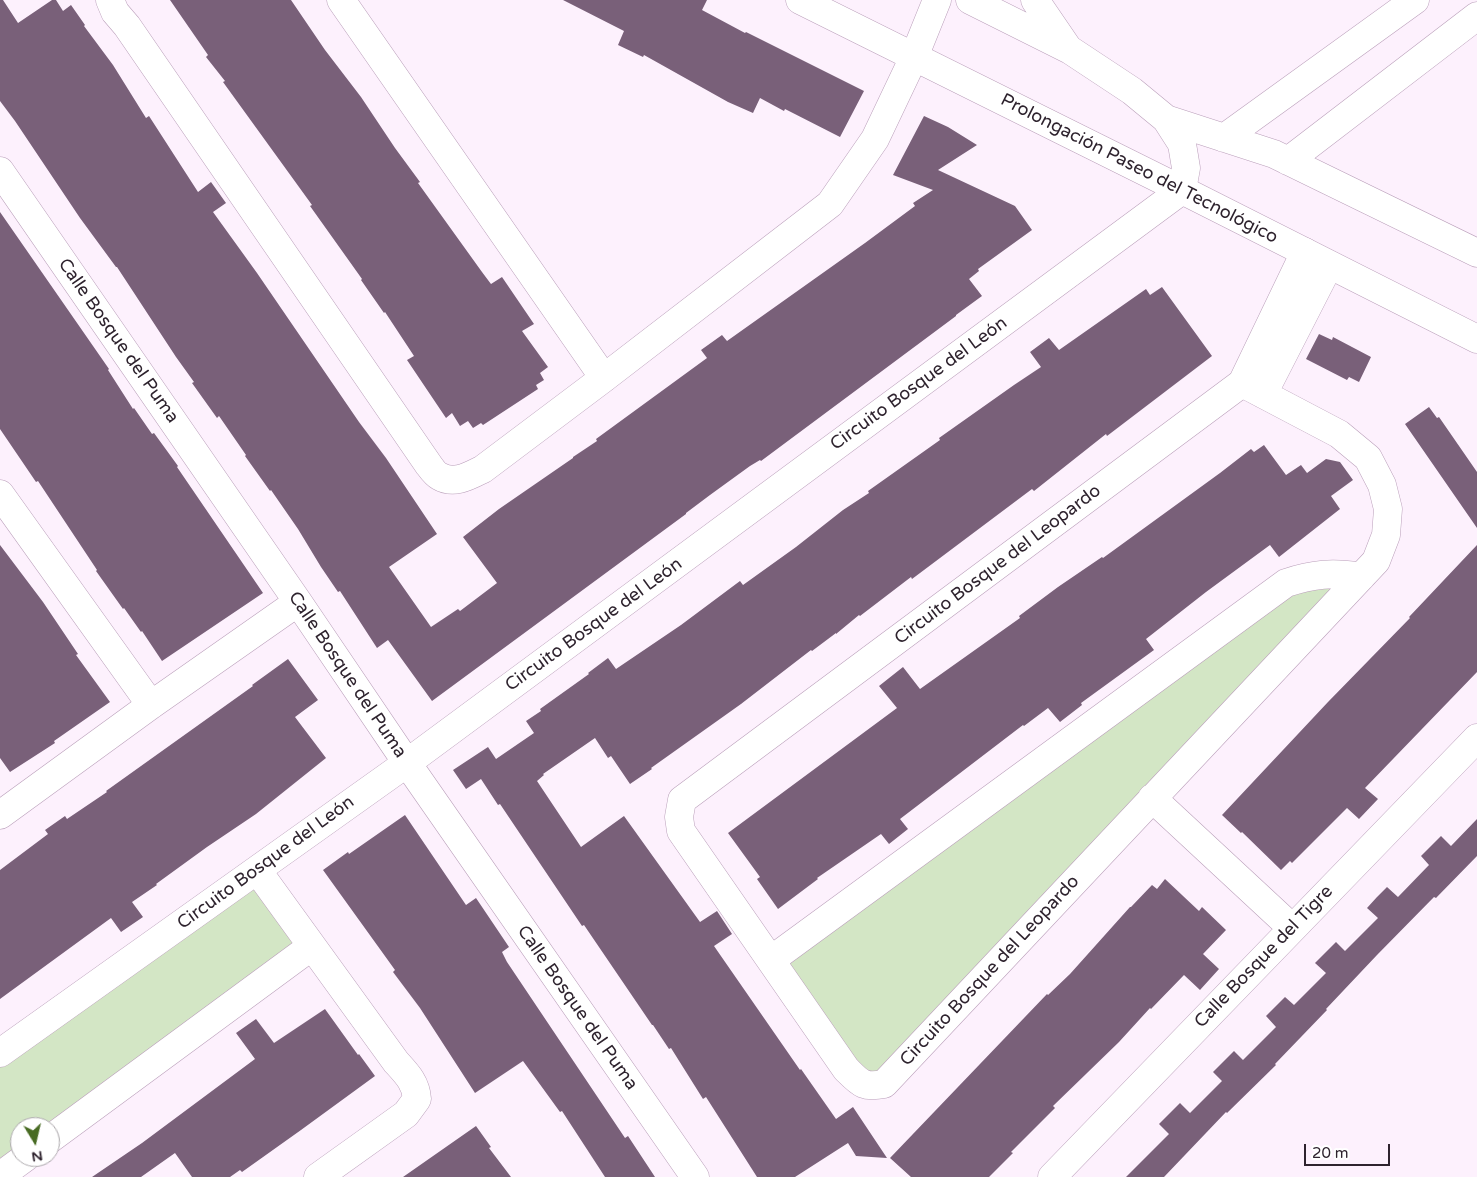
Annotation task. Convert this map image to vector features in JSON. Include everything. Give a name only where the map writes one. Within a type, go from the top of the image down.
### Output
[{"type":"street","points":[[110,0],[115,12],[133,34],[428,464],[438,476],[450,480],[463,479],[483,469],[830,204],[875,140],[914,57],[937,0]]},
{"type":"street","points":[[340,0],[604,378]]},
{"type":"street","name":"Prolongación Paseo del Tecnológico","points":[[800,0],[1477,339]]},
{"type":"street","points":[[970,0],[1070,50],[1132,91],[1166,119],[1182,144],[1186,168],[1182,190]]},
{"type":"street","points":[[1035,0],[1070,50]]},
{"type":"street","points":[[1224,138],[1415,0]]},
{"type":"street","points":[[1288,162],[1477,16]]},
{"type":"street","points":[[1166,119],[1274,154],[1477,253]]},
{"type":"street","name":"Calle Bosque del Puma","points":[[0,172],[695,1177]]},
{"type":"street","name":"Circuito Bosque del León","points":[[0,1053],[407,763],[1182,190]]},
{"type":"street","points":[[1252,388],[1305,252]]},
{"type":"street","points":[[1252,388],[1329,265]]},
{"type":"street","name":"Circuito Bosque del Leopardo","points":[[1252,388],[1339,434],[1368,458],[1382,485],[1388,509],[1386,535],[1376,561],[1361,576],[884,1084],[872,1086],[860,1084],[851,1074],[681,831],[679,816],[682,800],[1252,388]]},
{"type":"street","points":[[0,494],[151,706]]},
{"type":"street","points":[[770,960],[1286,583],[1323,574],[1361,576]]},
{"type":"street","points":[[1,813],[298,602]]},
{"type":"street","name":"Calle Bosque del Tigre","points":[[1052,1177],[1477,738]]},
{"type":"street","points":[[1152,798],[1292,928]]},
{"type":"street","points":[[257,870],[417,1089],[417,1099],[406,1114],[318,1177]]},
{"type":"street","points":[[60,1132],[312,946]]},
{"type":"street","points":[[0,1176],[12,1167]]},
{"type":"green space","points":[[1302,580],[1354,580],[873,1081],[777,963]]},
{"type":"green space","points":[[256,873],[310,945],[60,1120],[60,1117],[10,1117],[10,1162],[0,1169],[0,1056]]},
{"type":"building","points":[[0,0],[3,0],[18,23],[52,0],[56,0],[63,11],[71,5],[113,65],[146,118],[149,116],[198,192],[211,182],[226,203],[213,212],[386,458],[437,534],[389,567],[431,627],[458,609],[460,611],[497,583],[463,537],[499,509],[597,441],[596,439],[707,358],[701,350],[722,335],[727,341],[865,243],[915,206],[913,203],[933,190],[893,175],[924,116],[948,127],[977,145],[938,170],[1015,206],[1032,230],[978,269],[979,271],[969,279],[982,296],[761,461],[750,466],[710,495],[432,701],[388,640],[377,648],[340,591],[338,592],[321,567],[298,529],[245,456],[219,416],[217,418],[192,383],[194,382],[117,267],[80,218],[0,101]]},
{"type":"building","points":[[170,0],[291,0],[420,182],[418,183],[491,284],[502,277],[534,324],[522,331],[548,367],[540,373],[544,380],[536,385],[538,389],[483,425],[481,423],[473,428],[468,421],[460,426],[452,413],[446,418],[407,360],[414,356],[385,312],[310,206],[312,205],[223,82],[225,81],[206,57],[208,55]]},
{"type":"building","points":[[563,0],[707,0],[702,10],[864,91],[840,137],[760,98],[753,113],[728,102],[644,55],[643,57],[618,45],[624,31]]},
{"type":"building","points":[[0,212],[109,369],[133,409],[152,434],[154,433],[178,466],[263,593],[162,661],[142,631],[123,609],[96,571],[38,481],[36,482],[0,429]]},
{"type":"building","points":[[1162,287],[1212,356],[1107,436],[1106,434],[1034,491],[1032,489],[912,579],[911,577],[630,784],[611,756],[608,758],[595,738],[543,774],[537,781],[581,847],[624,816],[700,922],[717,911],[732,934],[714,946],[836,1119],[853,1107],[887,1158],[856,1156],[848,1143],[795,1177],[757,1177],[706,1097],[703,1099],[671,1048],[669,1049],[652,1025],[584,925],[582,926],[500,804],[498,805],[481,779],[466,789],[453,770],[488,747],[496,759],[534,733],[526,721],[608,658],[616,669],[681,625],[740,581],[743,585],[796,547],[843,510],[869,493],[868,491],[940,440],[939,438],[1041,367],[1030,352],[1049,338],[1059,350],[1146,289],[1150,295]]},
{"type":"building","points":[[1319,334],[1332,340],[1333,337],[1371,357],[1359,382],[1349,377],[1347,380],[1306,359]]},
{"type":"building","points":[[1429,407],[1437,418],[1439,417],[1477,472],[1477,528],[1405,424]]},
{"type":"building","points":[[1264,445],[1286,475],[1301,465],[1307,473],[1326,459],[1340,462],[1353,480],[1331,496],[1340,509],[1279,557],[1270,545],[1206,592],[1146,639],[1154,650],[1081,703],[1082,705],[1060,722],[1048,708],[1023,725],[900,819],[908,829],[889,844],[881,834],[817,878],[778,909],[757,879],[760,877],[728,833],[897,708],[879,686],[903,667],[920,689],[1020,618],[1019,616],[1058,587],[1103,558],[1251,449],[1254,452]]},
{"type":"building","points":[[0,545],[43,602],[78,654],[76,655],[110,702],[54,741],[55,743],[10,772],[0,758]]},
{"type":"building","points":[[1477,545],[1477,672],[1365,788],[1378,799],[1359,819],[1347,808],[1292,863],[1290,861],[1281,870],[1222,815]]},
{"type":"building","points":[[288,659],[318,700],[295,717],[326,758],[256,814],[132,902],[143,917],[121,932],[111,918],[0,999],[0,870],[48,834],[45,830],[65,816],[67,819],[107,792]]},
{"type":"building","points":[[405,815],[466,905],[476,898],[509,947],[502,952],[507,962],[625,1138],[628,1136],[655,1177],[605,1177],[562,1111],[560,1112],[523,1061],[475,1093],[420,1008],[393,972],[395,970],[323,870]]},
{"type":"building","points":[[1477,819],[1477,856],[1377,955],[1276,1065],[1226,1112],[1164,1177],[1126,1177],[1169,1134],[1159,1124],[1180,1103],[1190,1113],[1222,1081],[1213,1072],[1234,1051],[1243,1060],[1276,1027],[1266,1016],[1285,997],[1294,1005],[1326,973],[1315,963],[1336,942],[1345,951],[1378,918],[1367,908],[1377,897],[1387,887],[1398,897],[1429,865],[1421,856],[1441,836],[1451,846]]},
{"type":"building","points":[[1165,879],[1199,911],[1202,907],[1226,930],[1203,954],[1219,969],[1200,990],[1184,975],[1053,1106],[1055,1108],[989,1177],[911,1177],[890,1158],[1047,994],[1070,974],[1130,907],[1152,885],[1157,889]]},
{"type":"building","points":[[325,1009],[375,1076],[301,1130],[242,1172],[240,1170],[230,1177],[192,1177],[175,1153],[141,1177],[92,1177],[142,1143],[255,1059],[236,1033],[256,1019],[274,1043]]},
{"type":"building","points":[[476,1126],[491,1147],[489,1148],[511,1177],[403,1177]]}]
